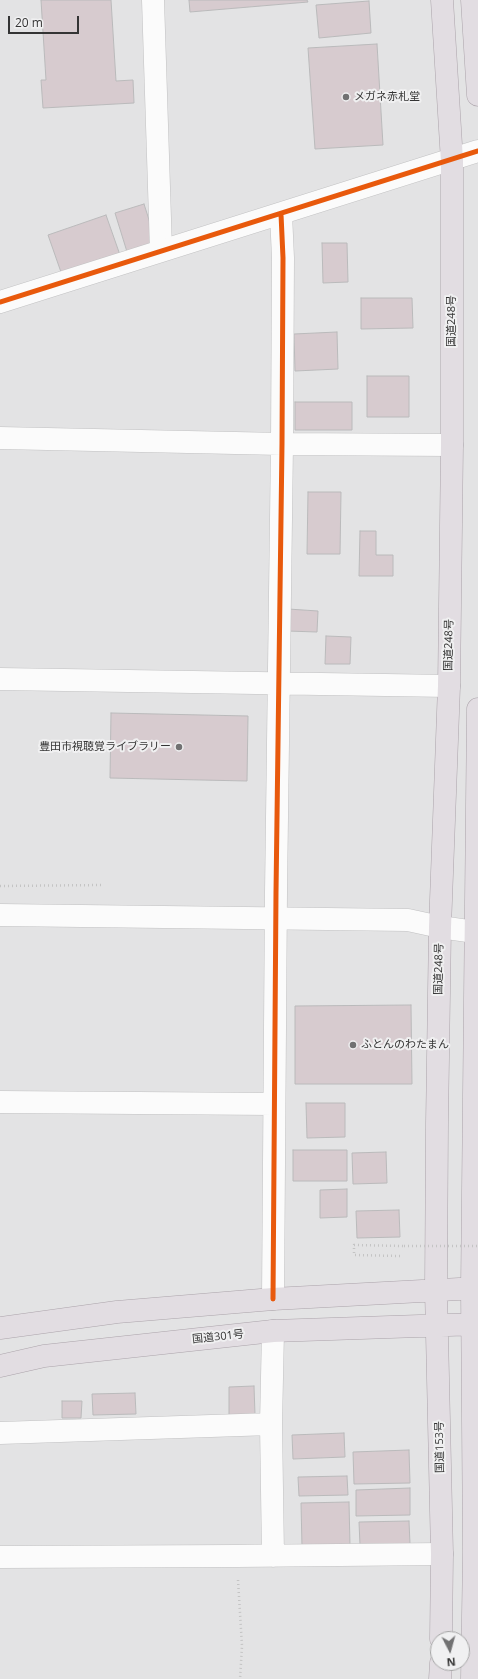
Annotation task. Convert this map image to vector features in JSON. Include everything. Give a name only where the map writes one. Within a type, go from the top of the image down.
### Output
[{"type":"highway","name":"国道248号","points":[[436,1290],[440,927],[449,686],[452,445],[452,160],[442,0]]},
{"type":"highway","points":[[472,0],[478,95]]},
{"type":"highway","points":[[472,1679],[476,1553],[475,1288],[478,709]]},
{"type":"highway","points":[[0,1328],[117,1312],[273,1299],[475,1288]]},
{"type":"highway","name":"国道153号","points":[[436,1290],[442,1554],[441,1631]]},
{"type":"highway","name":"国道301号","points":[[0,1366],[44,1356],[272,1331],[475,1324]]},
{"type":"street","points":[[153,0],[161,250]]},
{"type":"street","points":[[0,302],[478,151]]},
{"type":"street","points":[[273,1299],[282,444],[283,258],[281,214]]},
{"type":"street","points":[[0,438],[282,444],[452,445]]},
{"type":"street","points":[[0,679],[449,686]]},
{"type":"street","points":[[0,916],[276,920],[408,920],[440,927],[476,932]]},
{"type":"street","points":[[0,1102],[274,1104]]},
{"type":"street","points":[[272,1331],[271,1424],[273,1556]]},
{"type":"street","points":[[0,1433],[271,1424]]},
{"type":"street","points":[[0,1557],[442,1554]]},
{"type":"path","points":[[0,886],[103,885]]},
{"type":"path","points":[[400,1256],[354,1255],[354,1245],[478,1246]]},
{"type":"path","points":[[236,1556],[242,1646],[240,1679]]},
{"type":"building","points":[[41,0],[111,0],[116,81],[133,80],[134,103],[43,108],[41,80],[46,80]]},
{"type":"building","points":[[189,0],[307,0],[308,2],[190,12]]},
{"type":"building","points":[[369,1],[371,33],[319,38],[316,5]]},
{"type":"building","name":"メガネ赤札堂","points":[[377,44],[383,145],[315,149],[308,48]]},
{"type":"building","points":[[144,204],[157,245],[128,255],[115,213]]},
{"type":"building","points":[[106,215],[120,255],[62,275],[48,235]]},
{"type":"building","points":[[322,243],[347,243],[348,282],[323,283]]},
{"type":"building","points":[[361,298],[412,298],[413,328],[361,329]]},
{"type":"building","points":[[337,332],[338,369],[295,371],[294,334]]},
{"type":"building","points":[[367,376],[409,376],[409,417],[367,417]]},
{"type":"building","points":[[295,402],[352,402],[352,430],[295,430]]},
{"type":"building","points":[[308,492],[341,492],[340,554],[307,554]]},
{"type":"building","points":[[360,531],[376,531],[376,555],[393,555],[393,576],[359,576]]},
{"type":"building","points":[[288,609],[318,611],[317,632],[287,631]]},
{"type":"building","points":[[326,636],[351,637],[350,664],[325,664]]},
{"type":"building","name":"豊田市視聴覚ライブラリー","points":[[111,713],[248,716],[247,781],[110,778]]},
{"type":"building","name":"ふとんのわたまん","points":[[411,1005],[412,1084],[295,1084],[295,1006]]},
{"type":"building","points":[[306,1103],[345,1103],[345,1137],[307,1138]]},
{"type":"building","points":[[293,1150],[347,1150],[347,1181],[293,1181]]},
{"type":"building","points":[[386,1152],[387,1183],[353,1184],[352,1153]]},
{"type":"building","points":[[347,1189],[347,1217],[320,1218],[320,1190]]},
{"type":"building","points":[[399,1210],[400,1237],[357,1238],[356,1211]]},
{"type":"building","points":[[254,1386],[255,1415],[229,1416],[229,1387]]},
{"type":"building","points":[[135,1393],[136,1414],[93,1415],[92,1394]]},
{"type":"building","points":[[62,1401],[82,1401],[81,1418],[62,1418]]},
{"type":"building","points":[[344,1433],[345,1457],[293,1459],[292,1435]]},
{"type":"building","points":[[409,1450],[410,1483],[354,1484],[353,1452]]},
{"type":"building","points":[[347,1476],[348,1495],[299,1496],[298,1477]]},
{"type":"building","points":[[410,1488],[410,1515],[356,1516],[356,1490]]},
{"type":"building","points":[[349,1502],[350,1546],[302,1547],[301,1503]]},
{"type":"building","points":[[409,1521],[410,1544],[360,1545],[359,1522]]},
{"type":"cycle path","points":[[0,302],[478,151]]},
{"type":"cycle path","points":[[273,1299],[276,892],[282,444],[283,258],[281,214]]},
{"type":"place","name":"メガネ赤札堂","points":[[346,97]]},
{"type":"place","name":"豊田市視聴覚ライブラリー","points":[[179,747]]},
{"type":"place","name":"ふとんのわたまん","points":[[353,1045]]}]
